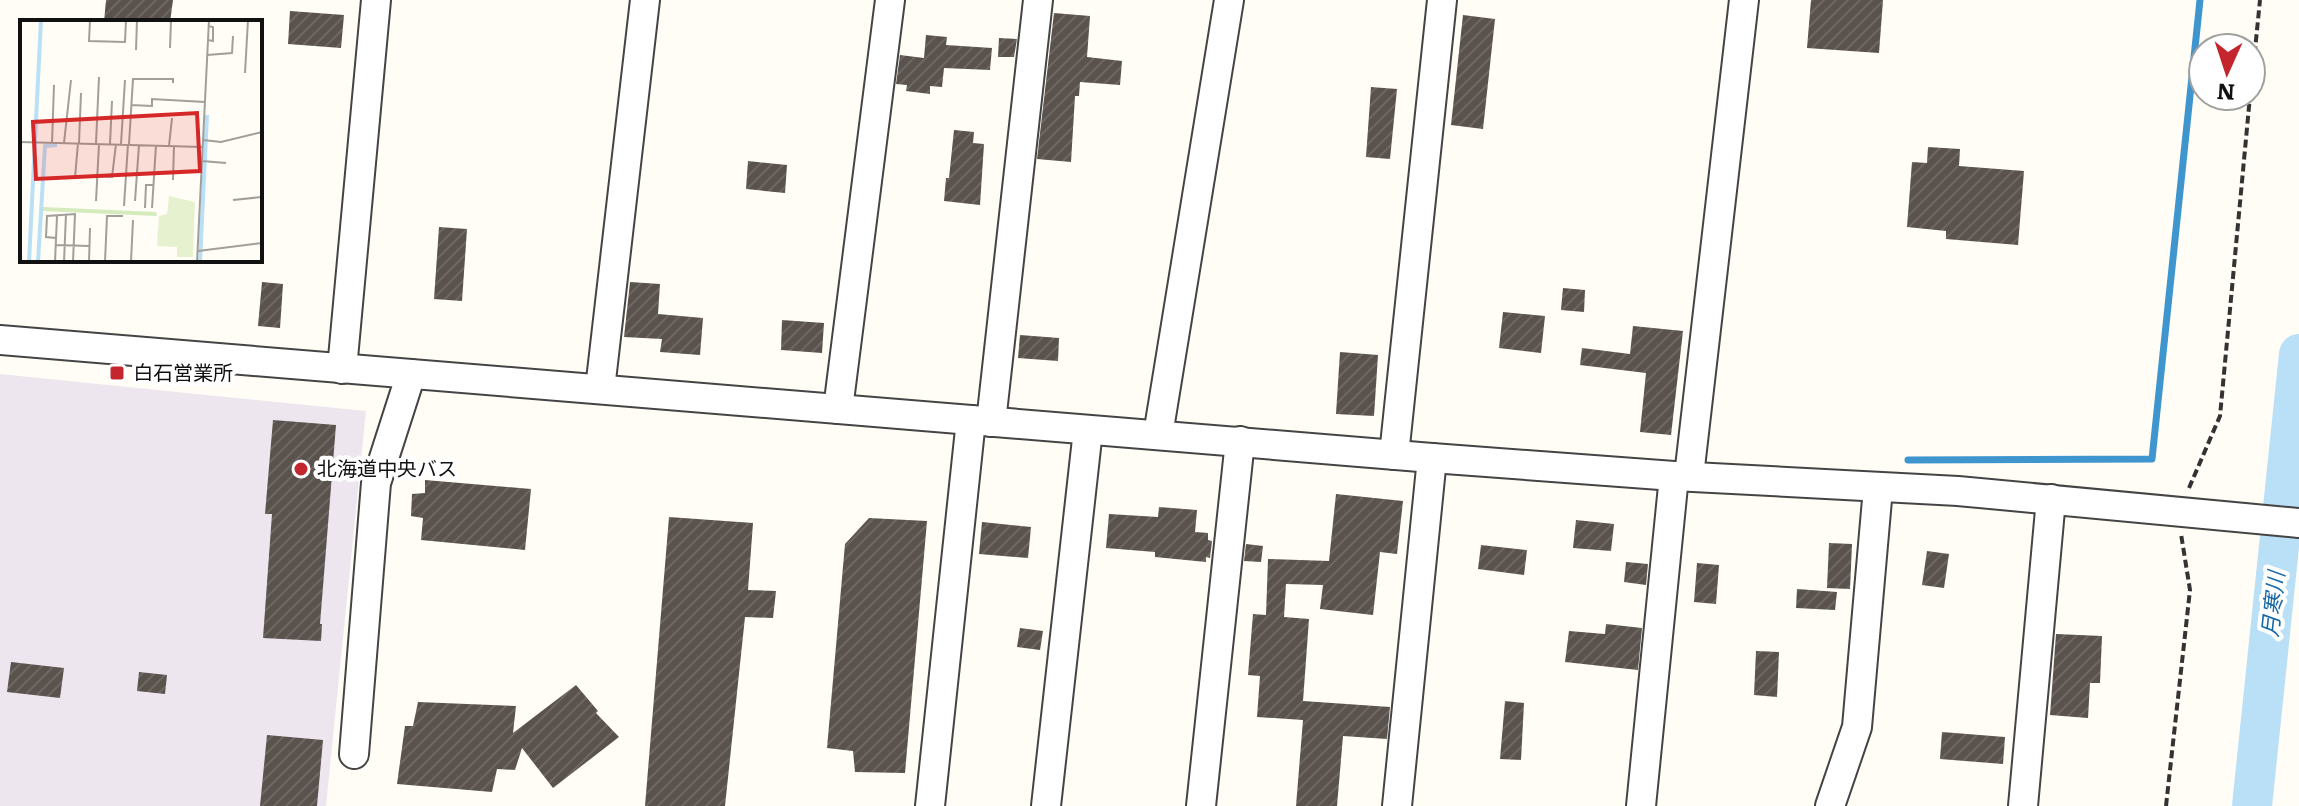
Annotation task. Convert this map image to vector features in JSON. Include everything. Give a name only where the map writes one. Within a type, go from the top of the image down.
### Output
[{"type":"street","points":[[342,369],[376,0]]},
{"type":"street","points":[[600,389],[645,0]]},
{"type":"street","points":[[838,409],[890,0]]},
{"type":"street","points":[[930,806],[1038,0]]},
{"type":"street","points":[[1158,435],[1229,0]]},
{"type":"street","points":[[1394,455],[1442,0]]},
{"type":"street","points":[[1641,806],[1744,0]]},
{"type":"street","points":[[0,340],[1432,458],[2051,499],[2299,523]]},
{"type":"street","points":[[354,754],[376,483],[411,374]]},
{"type":"street","points":[[1046,806],[1088,430]]},
{"type":"street","points":[[1201,806],[1240,441]]},
{"type":"street","points":[[1397,806],[1432,458]]},
{"type":"street","points":[[1830,806],[1857,727],[1878,488]]},
{"type":"street","points":[[2023,806],[2051,499]]},
{"type":"path","points":[[2257,32],[2260,0]]},
{"type":"path","points":[[2166,806],[2190,590],[2178,512],[2220,416],[2248,112]]},
{"type":"shaded area","points":[[0,374],[366,411],[326,806],[0,806]]},
{"type":"building","points":[[106,0],[173,0],[170,20],[104,20]]},
{"type":"building","points":[[1811,0],[1883,0],[1879,53],[1807,48]]},
{"type":"building","points":[[290,11],[344,15],[341,48],[288,44]]},
{"type":"building","points":[[1054,13],[1090,16],[1087,57],[1122,61],[1120,85],[1080,82],[1079,96],[1075,96],[1071,162],[1037,159]]},
{"type":"building","points":[[1463,15],[1495,19],[1483,129],[1451,125]]},
{"type":"building","points":[[926,35],[947,37],[946,45],[992,48],[990,70],[944,68],[942,87],[930,86],[930,94],[906,91],[907,85],[896,84],[900,55],[924,58]]},
{"type":"building","points":[[999,38],[1017,39],[1014,57],[998,57]]},
{"type":"building","points":[[1371,87],[1397,89],[1390,159],[1366,157]]},
{"type":"building","points":[[954,130],[974,132],[973,143],[984,144],[980,205],[944,201]]},
{"type":"building","points":[[1928,147],[1960,149],[1959,166],[2024,171],[2018,245],[1946,239],[1946,231],[1907,227],[1912,162],[1927,163]]},
{"type":"building","points":[[748,161],[787,165],[785,193],[746,189]]},
{"type":"building","points":[[439,227],[467,229],[462,301],[434,299]]},
{"type":"building","points":[[262,282],[283,284],[280,328],[258,326]]},
{"type":"building","points":[[630,282],[660,284],[658,314],[703,318],[700,355],[660,352],[662,339],[624,337]]},
{"type":"building","points":[[1563,288],[1585,290],[1584,312],[1561,310]]},
{"type":"building","points":[[1503,312],[1545,316],[1541,353],[1499,348]]},
{"type":"building","points":[[782,320],[824,323],[822,353],[781,350]]},
{"type":"building","points":[[1633,326],[1683,331],[1671,435],[1640,432],[1646,373],[1580,365],[1582,348],[1630,354]]},
{"type":"building","points":[[1020,335],[1059,338],[1058,361],[1018,358]]},
{"type":"building","points":[[1340,352],[1378,355],[1374,416],[1336,414]]},
{"type":"building","points":[[273,420],[336,425],[321,641],[263,638],[272,514],[265,514]]},
{"type":"building","points":[[425,480],[531,489],[525,550],[421,540],[423,518],[411,516],[412,494],[425,493]]},
{"type":"building","points":[[1336,494],[1403,501],[1397,554],[1380,552],[1373,615],[1320,609],[1323,585],[1286,584],[1284,617],[1309,619],[1303,701],[1390,707],[1387,739],[1343,736],[1337,806],[1296,806],[1303,720],[1257,717],[1260,676],[1248,675],[1253,614],[1266,615],[1268,559],[1329,561]]},
{"type":"building","points":[[1159,507],[1197,510],[1195,532],[1208,533],[1208,540],[1212,541],[1210,558],[1206,557],[1206,562],[1155,557],[1155,552],[1106,548],[1109,514],[1158,517]]},
{"type":"building","points":[[669,517],[753,523],[748,590],[776,591],[773,618],[745,617],[725,806],[645,806]]},
{"type":"building","points":[[869,518],[927,521],[905,773],[855,772],[853,751],[827,748],[845,544]]},
{"type":"building","points":[[1576,520],[1614,524],[1611,551],[1573,548]]},
{"type":"building","points":[[982,522],[1031,527],[1028,558],[979,554]]},
{"type":"building","points":[[1829,543],[1852,544],[1850,589],[1827,588]]},
{"type":"building","points":[[1246,544],[1263,546],[1261,562],[1244,561]]},
{"type":"building","points":[[1481,545],[1527,550],[1524,575],[1478,569]]},
{"type":"building","points":[[1927,551],[1949,554],[1944,588],[1922,585]]},
{"type":"building","points":[[1626,562],[1648,564],[1646,585],[1624,582]]},
{"type":"building","points":[[1697,563],[1719,565],[1716,604],[1694,602]]},
{"type":"building","points":[[1797,589],[1837,592],[1835,610],[1796,608]]},
{"type":"building","points":[[1606,624],[1642,628],[1638,670],[1565,662],[1569,631],[1605,634]]},
{"type":"building","points":[[1020,628],[1043,631],[1040,650],[1017,647]]},
{"type":"building","points":[[2056,634],[2102,636],[2100,683],[2090,683],[2088,718],[2050,715]]},
{"type":"building","points":[[1756,651],[1779,652],[1777,697],[1754,695]]},
{"type":"building","points":[[11,662],[64,668],[60,698],[7,692]]},
{"type":"building","points":[[139,672],[167,675],[165,694],[137,691]]},
{"type":"building","points":[[576,685],[598,711],[596,713],[619,737],[553,788],[522,748],[515,770],[497,769],[492,792],[397,784],[405,726],[413,726],[418,702],[516,706],[513,733]]},
{"type":"building","points":[[1505,701],[1524,703],[1521,760],[1500,759]]},
{"type":"building","points":[[1942,732],[2005,737],[2003,764],[1940,759]]},
{"type":"building","points":[[267,735],[323,740],[317,806],[260,806]]},
{"type":"waterway","points":[[1908,460],[2152,459],[2200,0]]},
{"type":"waterway","name":"月寒川","points":[[2252,806],[2299,354]]},
{"type":"place","name":"白石営業所","points":[[117,373]]},
{"type":"place","name":"北海道中央バス","points":[[301,469]]}]
